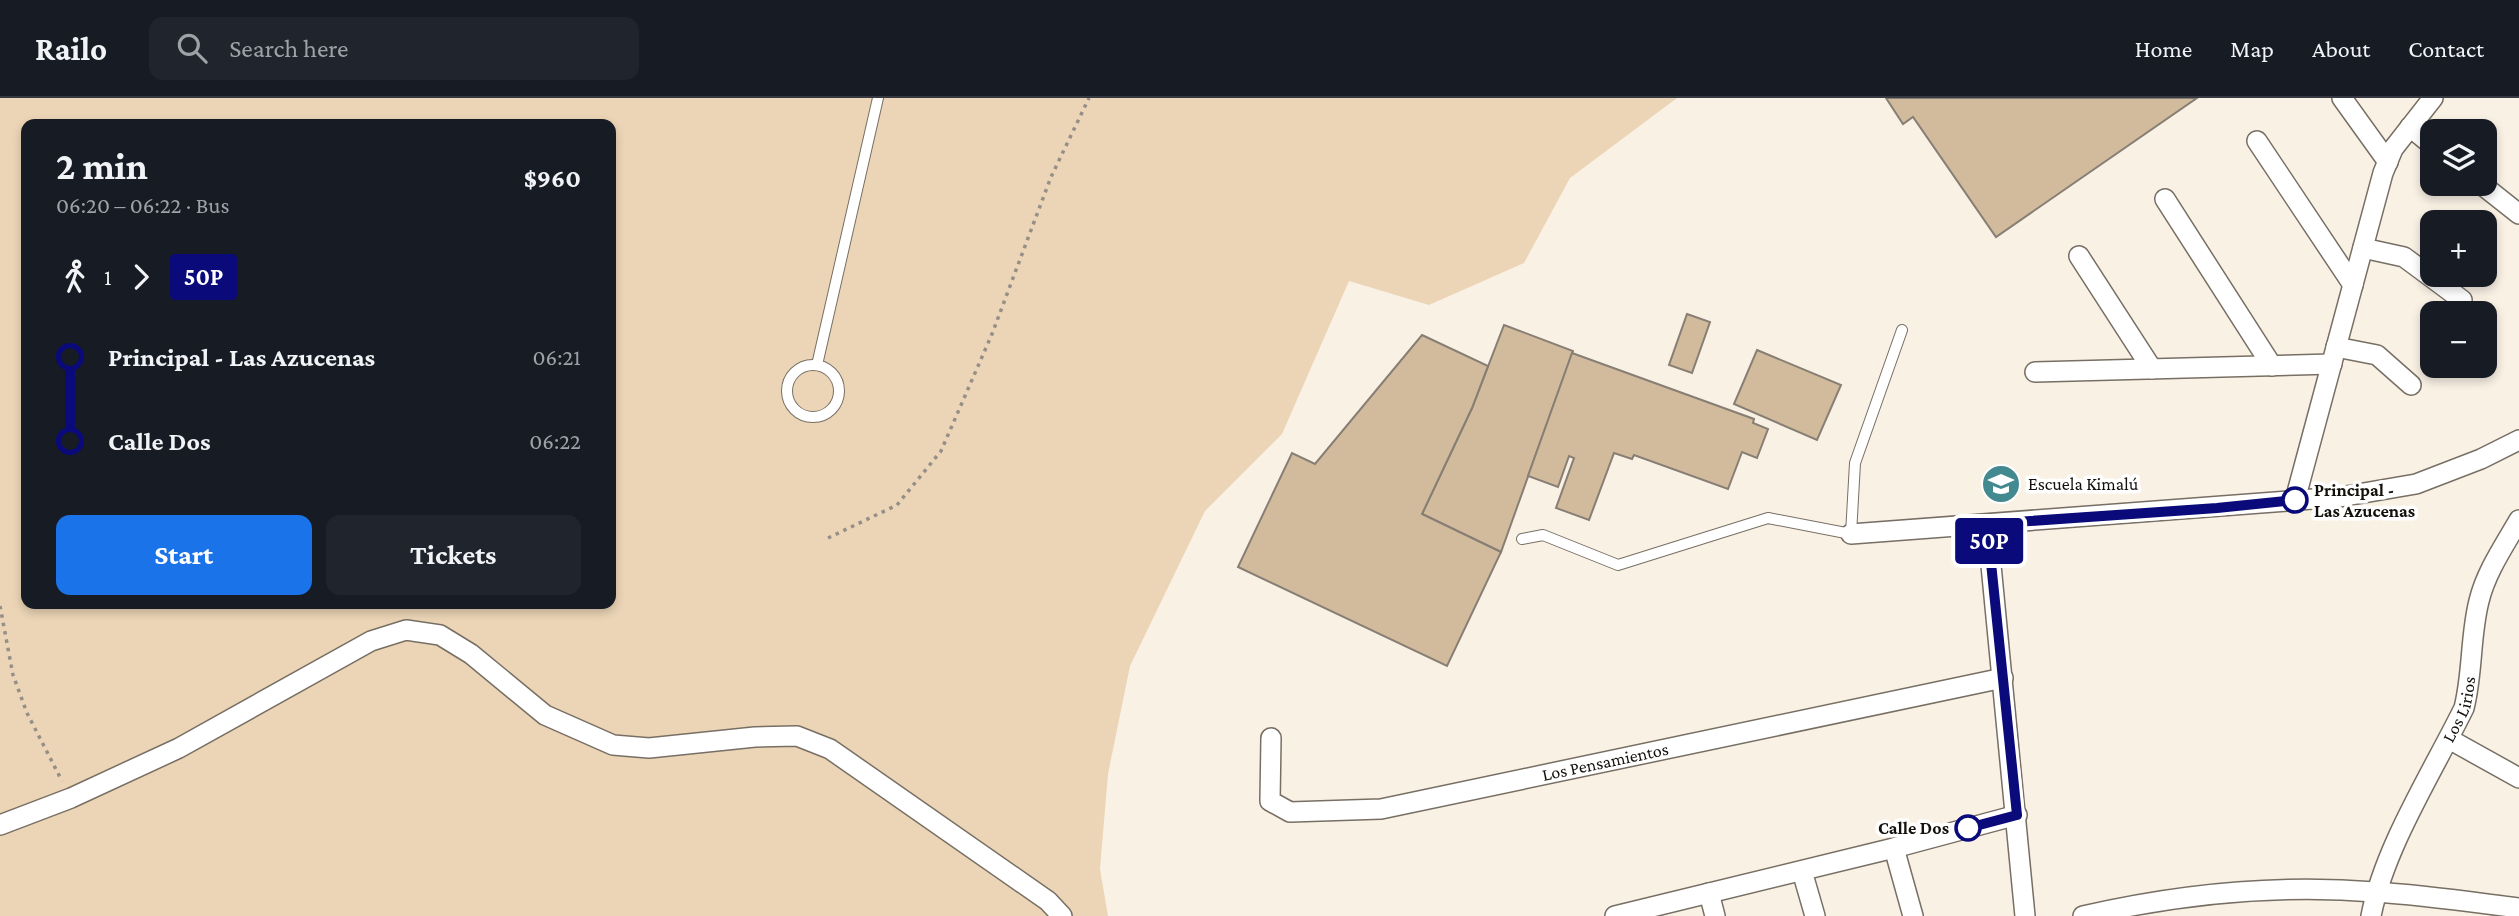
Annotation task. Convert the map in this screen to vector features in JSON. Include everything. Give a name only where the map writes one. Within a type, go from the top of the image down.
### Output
[{"type":"street","points":[[2342,98],[2388,162]]},
{"type":"street","points":[[2295,500],[2388,162],[2393,149],[2433,98]]},
{"type":"street","points":[[2410,127],[2420,135]]},
{"type":"street","points":[[2258,141],[2353,285]]},
{"type":"street","points":[[2496,196],[2519,214]]},
{"type":"street","points":[[2165,199],[2272,366]]},
{"type":"street","points":[[2363,248],[2404,257],[2462,300]]},
{"type":"street","points":[[2079,256],[2152,369]]},
{"type":"street","points":[[2035,372],[2272,366],[2334,355],[2377,355],[2411,385]]},
{"type":"street","points":[[1851,534],[2340,497],[2416,484],[2482,459],[2519,440]]},
{"type":"street","name":"Los Lirios","points":[[2371,916],[2375,892],[2397,841],[2464,708],[2469,692],[2478,605],[2483,588],[2519,520]]},
{"type":"street","points":[[1987,524],[2025,916]]},
{"type":"street","points":[[0,825],[71,798],[179,748],[371,641],[406,629],[440,635],[471,654],[545,715],[613,745],[649,748],[755,737],[797,736],[830,749],[1048,901],[1062,916]]},
{"type":"street","name":"Los Pensamientos","points":[[1271,738],[1270,801],[1290,811],[1381,809],[2003,678]]},
{"type":"street","points":[[2449,740],[2519,778]]},
{"type":"street","points":[[1615,916],[2017,815]]},
{"type":"street","points":[[1894,848],[1913,916]]},
{"type":"street","points":[[1802,871],[1815,916]]},
{"type":"street","points":[[2083,916],[2154,901],[2287,889],[2375,892],[2519,908]]},
{"type":"street","points":[[1710,893],[1715,916]]},
{"type":"lane","points":[[817,365],[878,98]]},
{"type":"lane","points":[[1522,539],[1544,534],[1618,565],[1768,518],[1851,534],[1855,463],[1902,330]]},
{"type":"lane","points":[[817,365],[829,369],[835,376],[839,388],[838,397],[835,406],[826,414],[811,418],[796,412],[787,400],[786,390],[788,381],[800,368],[817,365]]},
{"type":"path","points":[[828,538],[897,505],[941,451],[992,334],[1051,177],[1089,98]]},
{"type":"path","points":[[0,606],[13,675],[22,700],[47,756],[71,798]]},
{"type":"shaded area","points":[[0,98],[1677,98],[1570,178],[1524,263],[1429,305],[1349,281],[1282,434],[1205,511],[1130,666],[1108,774],[1100,869],[1108,916],[0,916]]},
{"type":"building","points":[[1886,98],[2197,98],[1996,237],[1913,117],[1903,124]]},
{"type":"building","points":[[1687,314],[1710,322],[1692,373],[1669,365]]},
{"type":"building","points":[[1504,325],[1573,351],[1501,552],[1422,514],[1472,408]]},
{"type":"building","points":[[1422,335],[1488,366],[1472,408],[1422,514],[1501,552],[1447,666],[1238,567],[1292,453],[1315,464]]},
{"type":"building","points":[[1757,350],[1841,385],[1817,440],[1734,404]]},
{"type":"building","points":[[1572,353],[1754,419],[1753,423],[1768,429],[1757,458],[1742,452],[1728,489],[1634,455],[1632,459],[1614,453],[1589,520],[1556,508],[1574,458],[1569,456],[1558,487],[1528,476]]},
{"type":"bus line","name":"50P","points":[[1968,828],[2017,815],[1987,524],[2295,500]]},
{"type":"place","name":"Escuela Kimalú","points":[[2001,484]]},
{"type":"place","name":"Principal - Las Azucenas","points":[[2295,500]]},
{"type":"place","name":"Calle Dos","points":[[1968,828]]}]
